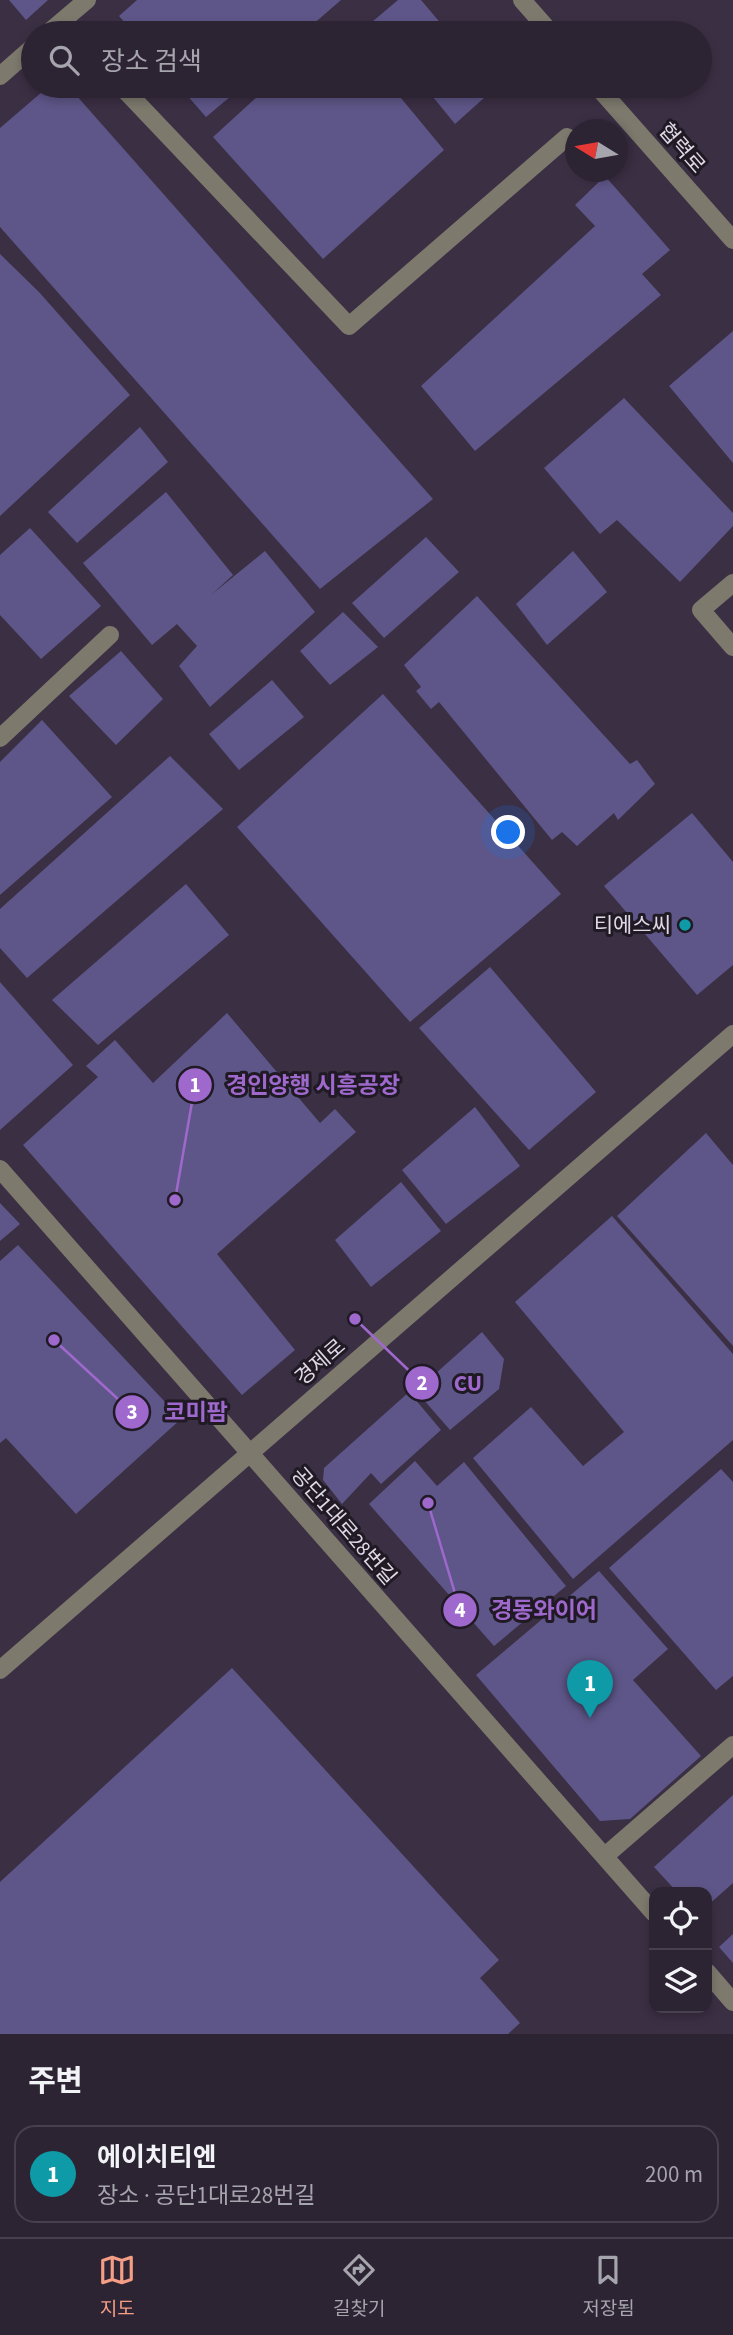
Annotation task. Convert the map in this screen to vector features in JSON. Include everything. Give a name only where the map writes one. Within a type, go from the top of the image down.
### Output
[{"type":"street","points":[[68,21],[86,0]]},
{"type":"street","points":[[522,0],[540,21]]},
{"type":"street","points":[[0,76],[21,58]]},
{"type":"street","points":[[132,98],[349,326],[565,139]]},
{"type":"street","name":"협력로","points":[[608,98],[733,240]]},
{"type":"street","points":[[733,583],[701,610],[733,647]]},
{"type":"street","points":[[0,738],[110,635]]},
{"type":"street","name":"경제로","points":[[0,1670],[733,1034]]},
{"type":"street","name":"공단1대로28번길","points":[[0,1169],[649,1907]]},
{"type":"street","points":[[605,1856],[733,1745]]},
{"type":"street","points":[[712,1978],[733,2002]]},
{"type":"building","points":[[9,0],[48,0],[26,20]]},
{"type":"building","points":[[137,0],[341,0],[317,21],[123,21],[119,16]]},
{"type":"building","points":[[398,0],[421,0],[439,21],[373,21]]},
{"type":"building","points":[[35,98],[79,98],[433,499],[320,589],[0,227],[0,128]]},
{"type":"building","points":[[189,98],[229,98],[206,117]]},
{"type":"building","points":[[256,98],[401,98],[444,150],[323,259],[213,137]]},
{"type":"building","points":[[434,98],[484,98],[455,124]]},
{"type":"building","points":[[599,182],[610,182],[670,250],[642,274],[661,295],[475,451],[421,386],[595,226],[575,205]]},
{"type":"building","points":[[0,254],[39,292],[130,395],[0,516]]},
{"type":"building","points":[[733,331],[733,463],[669,386]]},
{"type":"building","points":[[624,398],[733,513],[733,526],[680,582],[617,520],[600,534],[544,468]]},
{"type":"building","points":[[140,427],[168,462],[77,543],[48,512]]},
{"type":"building","points":[[166,492],[233,575],[211,595],[265,551],[315,612],[210,707],[179,666],[197,646],[177,624],[152,645],[83,563]]},
{"type":"building","points":[[30,528],[101,606],[41,659],[0,615],[0,555]]},
{"type":"building","points":[[426,537],[459,572],[384,638],[352,603]]},
{"type":"building","points":[[573,551],[607,592],[547,645],[516,604]]},
{"type":"building","points":[[477,596],[630,764],[637,760],[655,784],[618,820],[614,813],[577,846],[562,832],[552,840],[439,702],[431,709],[416,691],[421,687],[404,665]]},
{"type":"building","points":[[343,612],[378,647],[330,685],[300,651]]},
{"type":"building","points":[[121,651],[163,699],[116,745],[69,696]]},
{"type":"building","points":[[272,680],[304,717],[239,770],[209,734]]},
{"type":"building","points":[[383,694],[561,894],[410,1022],[237,827]]},
{"type":"building","points":[[42,720],[112,797],[0,895],[0,762]]},
{"type":"building","points":[[170,756],[223,809],[27,978],[0,948],[0,909]]},
{"type":"building","name":"티에스씨","points":[[692,813],[733,862],[733,965],[697,995],[604,886]]},
{"type":"building","points":[[186,884],[229,935],[98,1045],[52,1000]]},
{"type":"building","points":[[490,967],[596,1092],[529,1150],[419,1028]]},
{"type":"building","points":[[0,982],[73,1065],[0,1130]]},
{"type":"building","points":[[227,1013],[320,1123],[335,1109],[356,1132],[217,1254],[295,1350],[242,1395],[23,1145],[98,1077],[86,1066],[115,1040],[153,1083]]},
{"type":"building","points":[[475,1107],[520,1166],[446,1224],[402,1170]]},
{"type":"building","points":[[706,1133],[733,1165],[733,1346],[617,1216]]},
{"type":"building","points":[[401,1182],[441,1231],[371,1287],[335,1240]]},
{"type":"building","points":[[0,1203],[20,1224],[0,1241]]},
{"type":"building","points":[[612,1216],[733,1354],[733,1440],[573,1579],[473,1458],[531,1407],[583,1466],[624,1432],[515,1302]]},
{"type":"building","points":[[18,1245],[181,1419],[76,1514],[6,1438],[0,1443],[0,1261]]},
{"type":"building","points":[[482,1332],[504,1359],[499,1389],[450,1430],[416,1391]]},
{"type":"building","points":[[409,1392],[441,1430],[381,1484],[371,1473],[342,1504],[323,1480],[324,1468]]},
{"type":"building","points":[[415,1461],[437,1486],[464,1462],[566,1586],[494,1646],[369,1504]]},
{"type":"building","points":[[721,1469],[733,1482],[733,1676],[716,1690],[609,1568]]},
{"type":"building","points":[[599,1571],[668,1649],[633,1680],[701,1756],[630,1819],[600,1821],[476,1675]]},
{"type":"building","points":[[232,1668],[499,1960],[480,1978],[520,2023],[508,2034],[0,2034],[0,1882]]},
{"type":"building","points":[[733,1795],[733,1883],[712,1902],[712,1887],[672,1887],[654,1867]]},
{"type":"building","points":[[733,1934],[733,1963],[719,1947]]},
{"type":"place","name":"티에스씨","points":[[685,925]]},
{"type":"place","name":"경인양행 시흥공장","points":[[175,1200]]},
{"type":"place","name":"CU","points":[[355,1319]]},
{"type":"place","name":"코미팜","points":[[54,1340]]},
{"type":"place","name":"경동와이어","points":[[428,1503]]},
{"type":"place","name":"에이치티엔","points":[[590,1718]]}]
